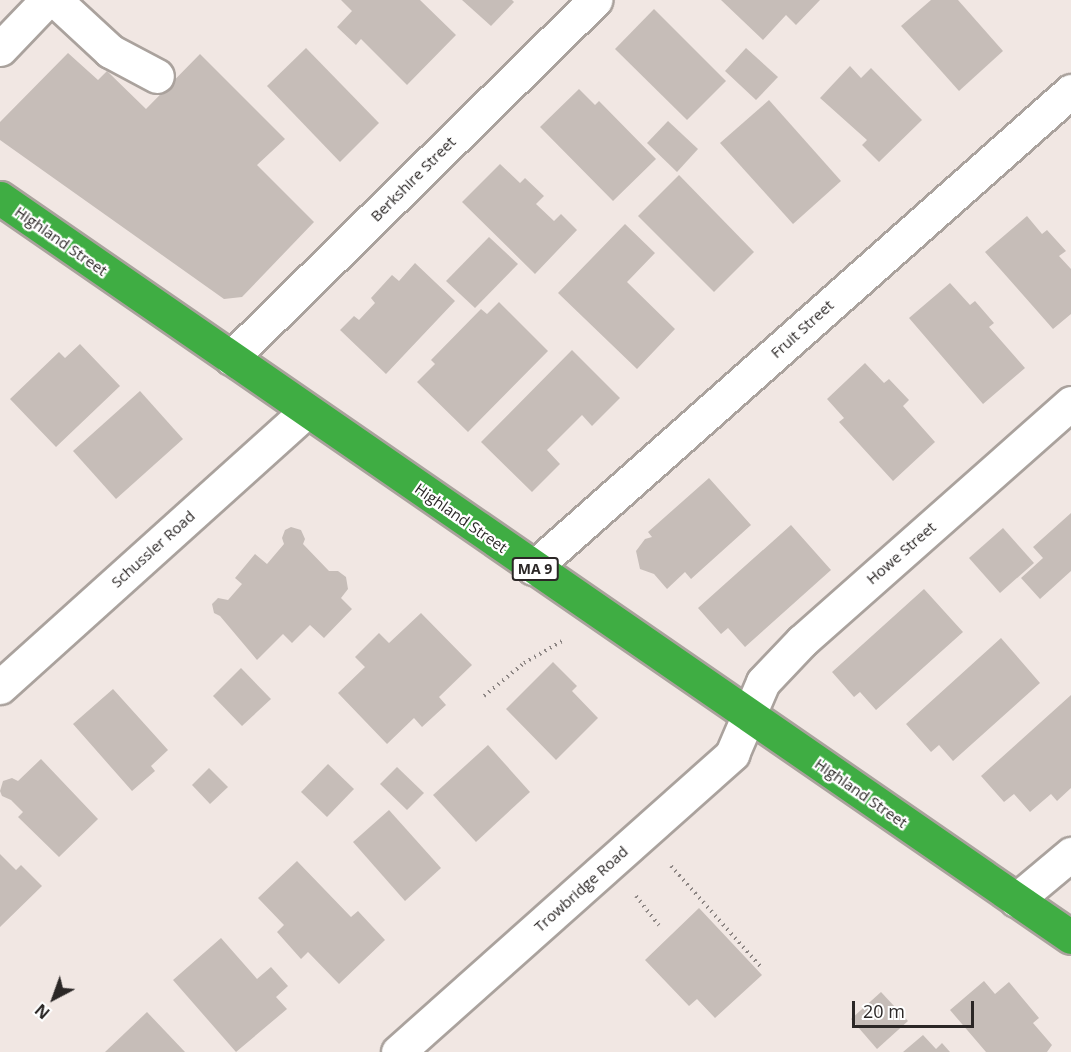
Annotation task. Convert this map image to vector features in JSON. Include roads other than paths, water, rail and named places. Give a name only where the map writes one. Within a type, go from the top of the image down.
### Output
[{"type":"highway","name":"Highland Street","points":[[0,198],[533,568],[1071,937]]},
{"type":"street","points":[[0,49],[47,0]]},
{"type":"street","points":[[55,0],[110,51],[157,76]]},
{"type":"street","name":"Berkshire Street","points":[[231,358],[595,0]]},
{"type":"street","name":"Fruit Street","points":[[533,568],[1071,91]]},
{"type":"street","name":"Howe Street","points":[[749,716],[763,682],[802,641],[1071,403]]},
{"type":"street","name":"Schussler Road","points":[[0,687],[306,411]]},
{"type":"street","name":"Trowbridge Road","points":[[398,1052],[732,754],[749,716]]},
{"type":"street","points":[[1016,900],[1071,854]]}]
